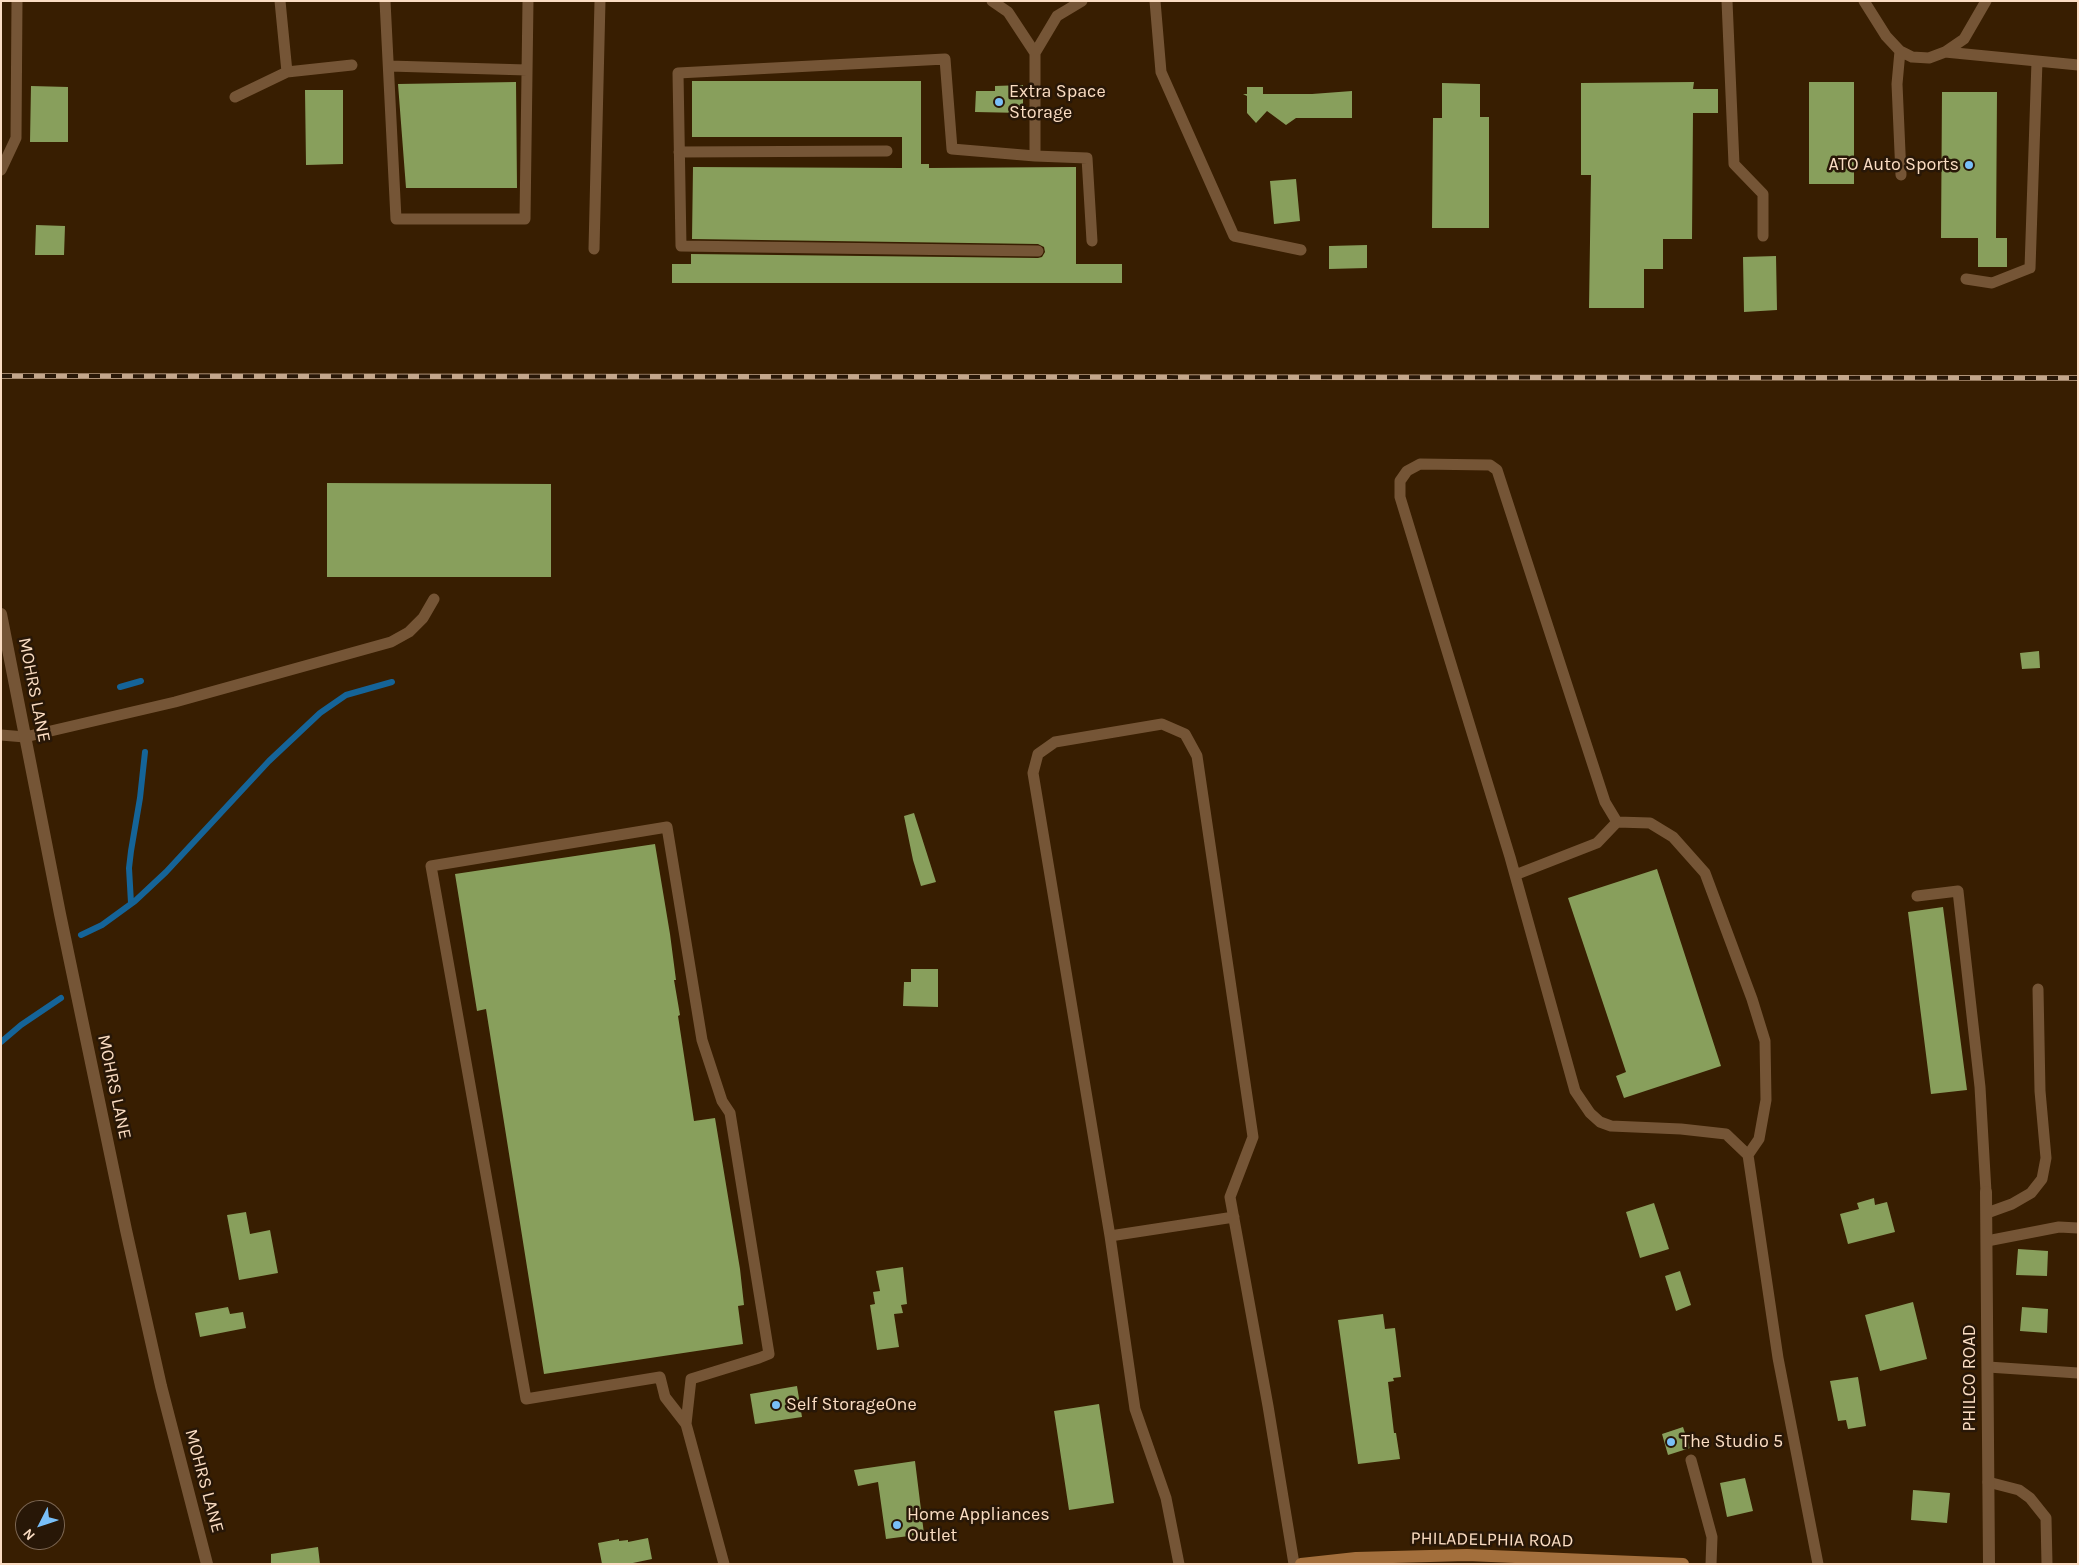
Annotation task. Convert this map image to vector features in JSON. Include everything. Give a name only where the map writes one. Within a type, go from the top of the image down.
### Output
[{"type":"main road","name":"PHILADELPHIA ROAD","points":[[1301,1564],[1356,1558],[1424,1560],[1466,1555],[1683,1564]]},
{"type":"street","name":"MOHRS LANE","points":[[1,614],[130,1248],[161,1386],[207,1564]]},
{"type":"street","name":"PHILCO ROAD","points":[[1986,1192],[1989,1564]]},
{"type":"lane","points":[[1,170],[16,138],[17,1]]},
{"type":"lane","points":[[280,1],[287,72]]},
{"type":"lane","points":[[385,1],[396,219],[525,219],[528,1]]},
{"type":"lane","points":[[594,249],[600,1]]},
{"type":"lane","points":[[992,1],[1008,12],[1035,53]]},
{"type":"lane","points":[[1034,156],[1035,53],[1057,16],[1082,1]]},
{"type":"lane","points":[[1155,1],[1161,72],[1234,236],[1301,250]]},
{"type":"lane","points":[[1727,1],[1734,164],[1763,194],[1763,236]]},
{"type":"lane","points":[[1864,1],[1886,36],[1900,51],[1912,57],[1929,58],[1945,52],[1964,39],[1986,1]]},
{"type":"lane","points":[[1900,51],[1897,84],[1901,175]]},
{"type":"lane","points":[[1945,52],[2078,65]]},
{"type":"lane","points":[[1038,251],[681,246],[678,73],[945,59],[952,149],[1034,156],[1087,158],[1092,241]]},
{"type":"lane","points":[[1966,279],[1992,283],[2030,268],[2037,61]]},
{"type":"lane","points":[[235,97],[287,72],[352,65]]},
{"type":"lane","points":[[388,66],[527,70]]},
{"type":"lane","points":[[679,152],[887,151]]},
{"type":"lane","points":[[1617,822],[1605,802],[1497,470],[1490,465],[1420,464],[1406,471],[1400,481],[1400,497],[1510,857],[1575,1091],[1590,1113],[1600,1122],[1611,1126],[1681,1129],[1726,1134],[1748,1155],[1778,1358],[1818,1564]]},
{"type":"lane","points":[[1,735],[25,738],[175,702],[391,642],[409,632],[423,618],[434,599]]},
{"type":"lane","points":[[1179,1564],[1166,1498],[1135,1409],[1110,1236],[1033,772],[1038,754],[1055,742],[1162,724],[1185,734],[1198,756],[1254,1137],[1230,1196],[1294,1564]]},
{"type":"lane","points":[[1515,875],[1597,843],[1617,822],[1650,823],[1673,837],[1705,873],[1752,999],[1765,1041],[1766,1100],[1759,1139],[1748,1155]]},
{"type":"lane","points":[[686,1424],[692,1379],[769,1354],[730,1113],[722,1101],[702,1040],[667,827],[431,866],[526,1399],[660,1377],[665,1397],[686,1424],[724,1564]]},
{"type":"lane","points":[[1916,896],[1958,891],[1980,1087],[1986,1192]]},
{"type":"lane","points":[[1987,1213],[2012,1204],[2031,1193],[2042,1179],[2046,1158],[2040,1092],[2038,990]]},
{"type":"lane","points":[[1110,1236],[1234,1217]]},
{"type":"lane","points":[[1987,1241],[2059,1227],[2078,1228]]},
{"type":"lane","points":[[1988,1368],[2078,1373]]},
{"type":"lane","points":[[1691,1460],[1712,1537],[1710,1564]]},
{"type":"lane","points":[[1988,1482],[2019,1490],[2030,1498],[2046,1518],[2047,1564]]},
{"type":"building","points":[[692,81],[921,81],[921,164],[929,164],[929,168],[1076,167],[1076,264],[1122,264],[1122,283],[672,283],[672,264],[691,264],[691,254],[1038,258],[1042,257],[1045,252],[1044,247],[1038,244],[692,239],[693,167],[902,168],[902,137],[692,137]]},
{"type":"building","points":[[516,82],[517,188],[406,188],[398,84]]},
{"type":"building","points":[[1694,82],[1693,89],[1718,89],[1718,113],[1693,113],[1692,239],[1663,239],[1663,269],[1644,269],[1644,308],[1589,308],[1591,175],[1581,175],[1581,83]]},
{"type":"building","points":[[1809,82],[1854,82],[1854,184],[1809,184]]},
{"type":"building","points":[[1442,83],[1480,84],[1480,117],[1489,117],[1489,228],[1432,228],[1433,118],[1442,118]]},
{"type":"building","name":"Extra Space Storage","points":[[1023,85],[1023,113],[975,112],[976,91],[995,91],[995,86]]},
{"type":"building","points":[[31,86],[68,87],[68,142],[30,142]]},
{"type":"building","points":[[1247,87],[1263,87],[1263,94],[1312,94],[1352,91],[1352,118],[1296,118],[1286,125],[1267,111],[1256,123],[1247,113],[1247,96],[1243,94],[1247,94]]},
{"type":"building","points":[[305,90],[343,90],[343,164],[306,165]]},
{"type":"building","name":"ATO Auto Sports","points":[[1942,92],[1997,92],[1996,238],[2007,238],[2007,267],[1978,267],[1978,238],[1941,238]]},
{"type":"building","points":[[1296,179],[1300,221],[1274,224],[1270,181]]},
{"type":"building","points":[[36,225],[65,226],[64,255],[35,255]]},
{"type":"building","points":[[1367,245],[1367,268],[1329,269],[1329,246]]},
{"type":"building","points":[[1776,256],[1777,310],[1744,312],[1743,257]]},
{"type":"building","points":[[327,483],[551,484],[551,577],[327,577]]},
{"type":"building","points":[[2039,651],[2040,668],[2022,669],[2020,653]]},
{"type":"building","points":[[914,813],[936,882],[921,886],[913,860],[904,816]]},
{"type":"building","points":[[655,844],[670,934],[676,980],[674,980],[680,1015],[678,1016],[694,1121],[715,1118],[740,1269],[744,1305],[738,1306],[743,1344],[544,1374],[486,1009],[477,1011],[455,874]]},
{"type":"building","points":[[1657,869],[1721,1066],[1624,1098],[1616,1076],[1626,1072],[1568,898]]},
{"type":"building","points":[[1943,907],[1967,1090],[1931,1094],[1908,912]]},
{"type":"building","points":[[911,969],[938,969],[938,1007],[903,1006],[904,982],[911,982]]},
{"type":"building","points":[[1874,1198],[1875,1205],[1887,1202],[1895,1232],[1848,1244],[1840,1214],[1859,1209],[1857,1203]]},
{"type":"building","points":[[1654,1203],[1669,1249],[1640,1258],[1626,1212]]},
{"type":"building","points":[[246,1212],[250,1234],[270,1230],[278,1273],[239,1280],[227,1215]]},
{"type":"building","points":[[2018,1249],[2048,1251],[2047,1276],[2016,1275]]},
{"type":"building","points":[[903,1267],[907,1304],[901,1305],[903,1313],[894,1314],[899,1347],[877,1350],[870,1305],[875,1304],[873,1292],[880,1291],[876,1271]]},
{"type":"building","points":[[1680,1271],[1691,1305],[1676,1311],[1665,1276]]},
{"type":"building","points":[[1913,1302],[1927,1359],[1880,1371],[1865,1315]]},
{"type":"building","points":[[228,1307],[230,1314],[243,1312],[246,1328],[200,1337],[195,1313]]},
{"type":"building","points":[[2022,1307],[2048,1309],[2047,1333],[2020,1331]]},
{"type":"building","points":[[1383,1314],[1385,1329],[1395,1328],[1401,1377],[1393,1378],[1394,1381],[1388,1382],[1394,1433],[1396,1433],[1400,1459],[1358,1464],[1338,1320]]},
{"type":"building","points":[[1858,1377],[1866,1426],[1848,1429],[1846,1420],[1838,1421],[1830,1381]]},
{"type":"building","name":"Self StorageOne","points":[[797,1386],[802,1417],[755,1424],[750,1394]]},
{"type":"building","points":[[1099,1404],[1114,1503],[1069,1510],[1054,1411]]},
{"type":"building","name":"The Studio 5","points":[[1683,1427],[1690,1448],[1668,1455],[1662,1434]]},
{"type":"building","points":[[915,1461],[924,1534],[886,1539],[878,1482],[858,1486],[854,1470]]},
{"type":"building","points":[[1745,1478],[1753,1511],[1727,1517],[1720,1483]]},
{"type":"building","points":[[1913,1490],[1950,1493],[1947,1523],[1911,1520]]},
{"type":"building","points":[[648,1538],[652,1559],[628,1564],[602,1564],[598,1543],[619,1539],[619,1541],[628,1540],[628,1542]]},
{"type":"building","points":[[318,1547],[320,1564],[271,1564],[271,1554]]},
{"type":"waterway","points":[[120,687],[141,681]]},
{"type":"waterway","points":[[81,935],[102,925],[135,901],[166,872],[269,761],[320,713],[346,695],[392,682]]},
{"type":"waterway","points":[[131,903],[129,868],[145,752]]},
{"type":"waterway","points":[[1,1042],[21,1025],[61,998]]},
{"type":"railway","points":[[1,376],[2078,378]]},
{"type":"place","name":"Extra Space Storage","points":[[999,102]]},
{"type":"place","name":"ATO Auto Sports","points":[[1969,165]]},
{"type":"place","name":"Self StorageOne","points":[[776,1405]]},
{"type":"place","name":"The Studio 5","points":[[1671,1442]]},
{"type":"place","name":"Home Appliances Outlet","points":[[897,1525]]}]
